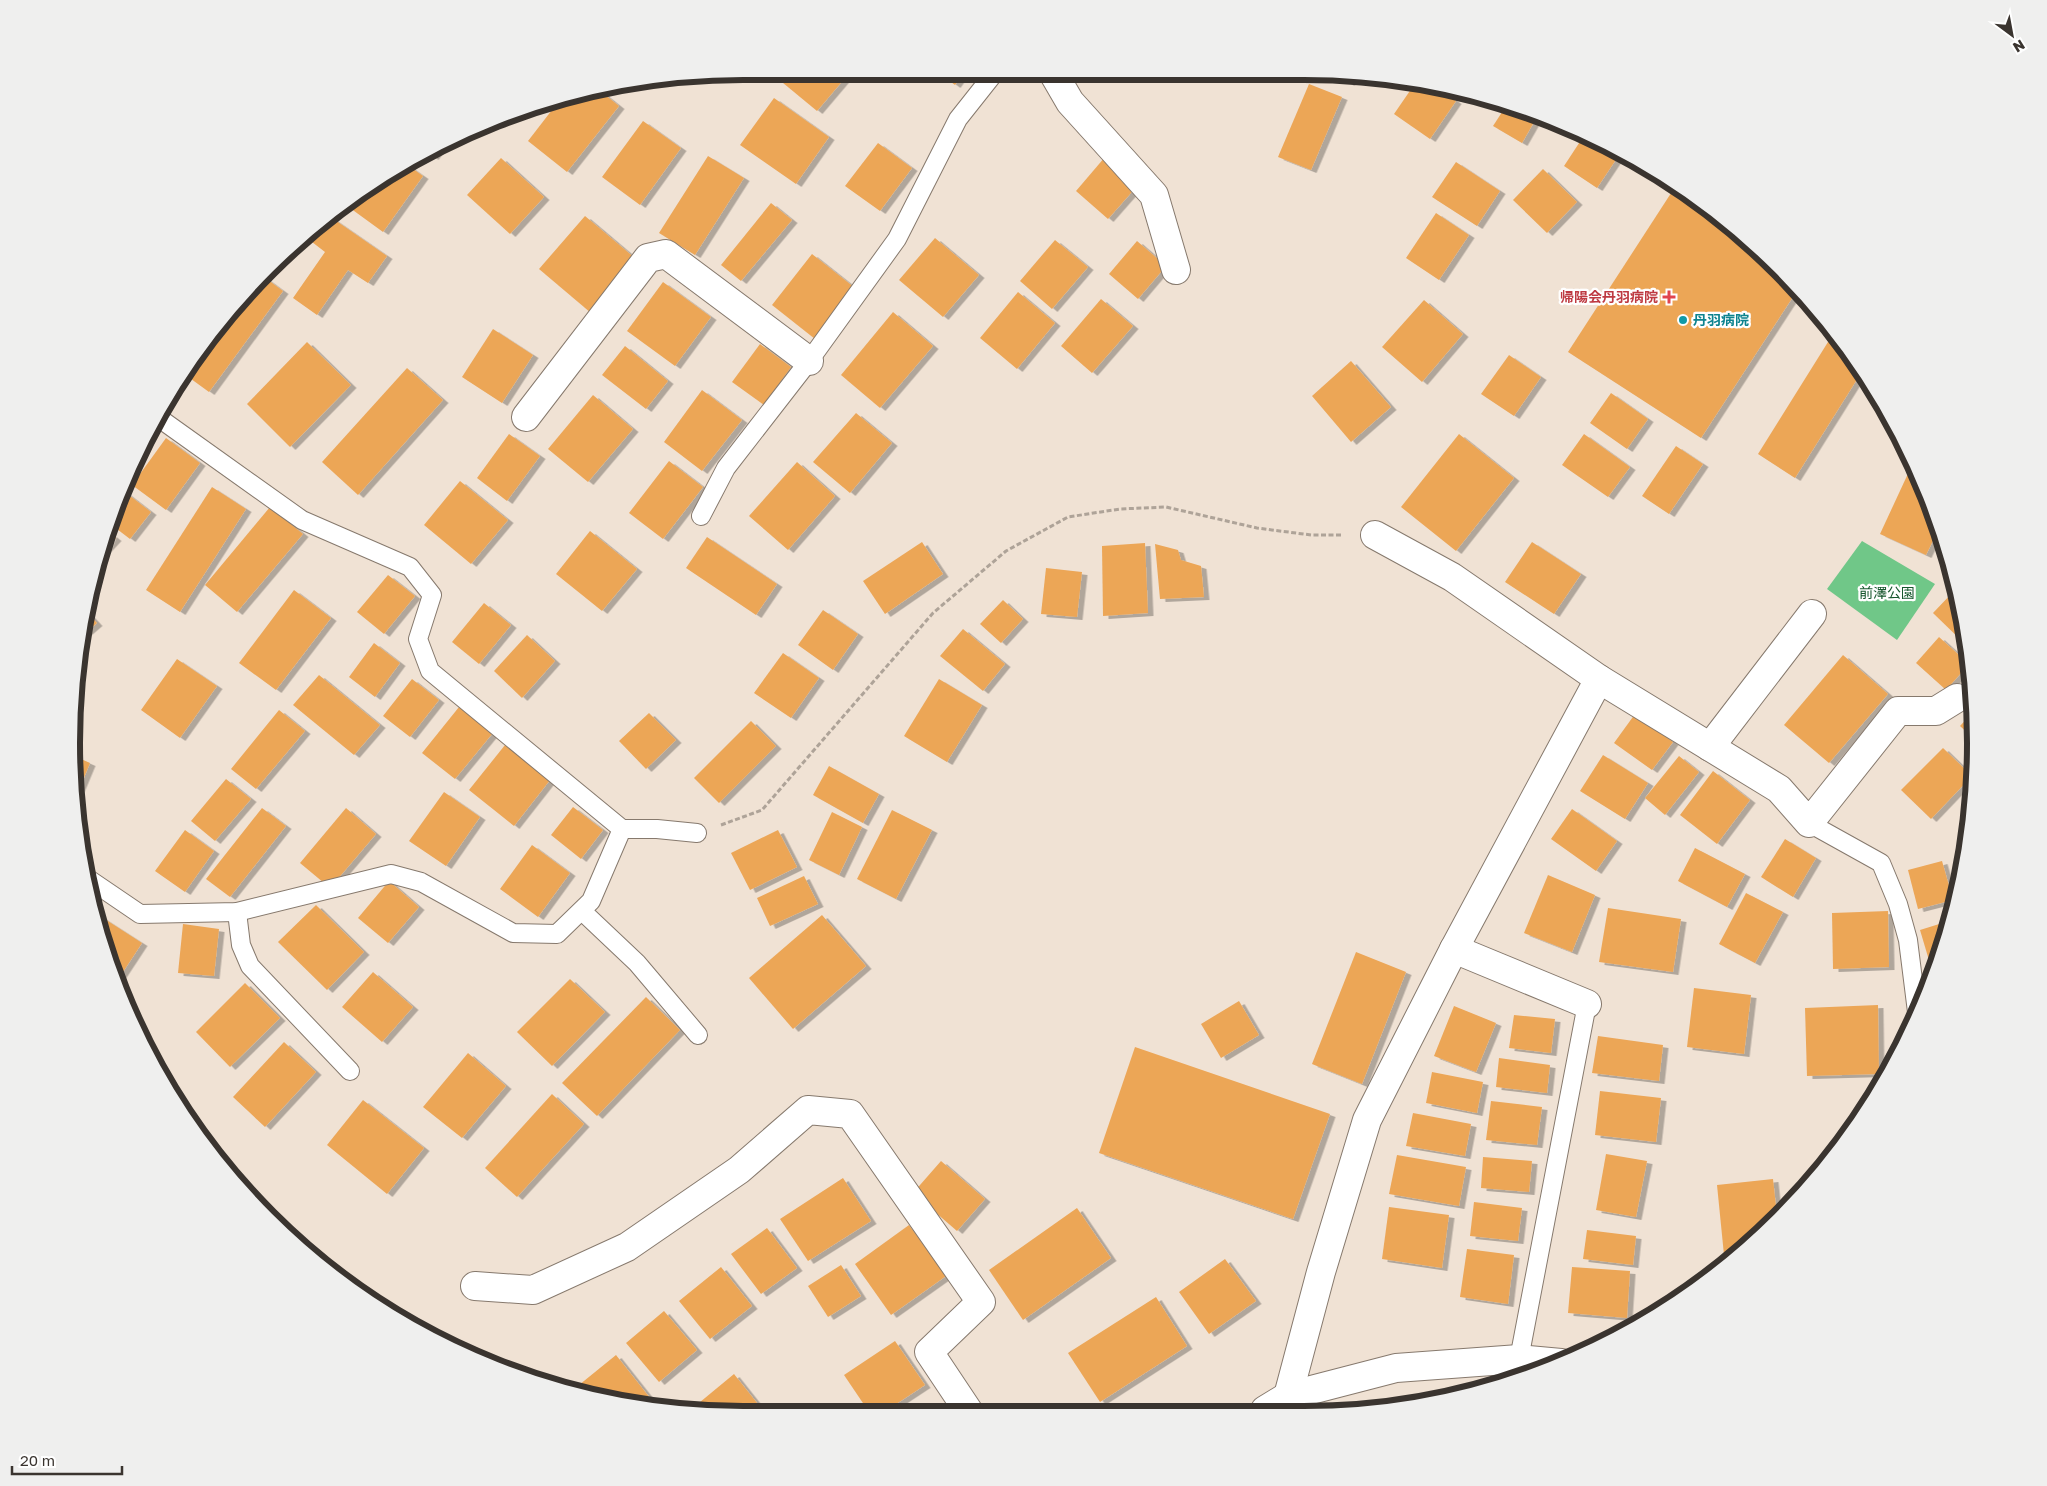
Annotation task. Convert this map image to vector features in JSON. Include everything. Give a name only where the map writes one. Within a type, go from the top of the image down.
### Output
[{"type":"street","points":[[1057,80],[1070,102],[1154,195],[1176,270]]},
{"type":"street","points":[[526,417],[648,258],[666,254],[809,361]]},
{"type":"street","points":[[1375,536],[1452,577],[1599,679],[1779,789],[1809,823],[1898,711],[1936,711],[1956,698]]},
{"type":"street","points":[[1710,747],[1812,614]]},
{"type":"street","points":[[1276,1403],[1321,1272],[1367,1120],[1454,949],[1599,679]]},
{"type":"street","points":[[1454,949],[1588,1004]]},
{"type":"street","points":[[474,1286],[533,1290],[627,1247],[740,1170],[808,1110],[850,1114],[981,1302],[929,1352],[965,1406]]},
{"type":"street","points":[[1276,1403],[1396,1368],[1519,1360],[1541,1362]]},
{"type":"lane","points":[[701,516],[726,468],[809,361],[897,239],[958,119],[989,80]]},
{"type":"lane","points":[[164,421],[302,520],[410,567],[432,595],[418,639],[430,671],[622,829],[657,829],[697,833]]},
{"type":"lane","points":[[1809,823],[1881,864],[1898,904],[1908,940],[1916,1000]]},
{"type":"lane","points":[[96,884],[140,914],[237,912],[391,874],[421,882],[513,933],[557,934],[591,901],[622,829]]},
{"type":"lane","points":[[582,911],[636,963],[698,1035]]},
{"type":"lane","points":[[237,912],[241,945],[250,966],[350,1071]]},
{"type":"lane","points":[[1519,1360],[1588,1004]]},
{"type":"path","points":[[697,833],[762,810],[933,613],[1006,551],[1068,516],[1120,509],[1166,508],[1257,528],[1311,535],[1375,536]]},
{"type":"green space","name":"前澤公園","points":[[1862,541],[1935,584],[1897,640],[1827,589]]},
{"type":"building","points":[[779,80],[843,80],[817,111]]},
{"type":"building","points":[[948,80],[959,80],[955,85]]},
{"type":"building","points":[[1309,84],[1342,97],[1311,170],[1278,157]]},
{"type":"building","points":[[1411,89],[1450,97],[1456,101],[1430,139],[1394,114]]},
{"type":"building","points":[[605,95],[619,106],[567,172],[528,141],[553,108]]},
{"type":"building","points":[[774,98],[829,137],[796,184],[740,145]]},
{"type":"building","points":[[1503,111],[1534,121],[1522,143],[1493,126]]},
{"type":"building","points":[[643,121],[681,148],[640,205],[602,177]]},
{"type":"building","points":[[1581,140],[1617,159],[1597,188],[1564,166]]},
{"type":"building","points":[[878,143],[912,168],[880,211],[845,186]]},
{"type":"building","points":[[708,156],[744,178],[695,255],[659,233]]},
{"type":"building","points":[[1105,157],[1138,185],[1108,219],[1076,191]]},
{"type":"building","points":[[501,158],[544,197],[510,234],[467,195]]},
{"type":"building","points":[[1456,162],[1500,191],[1477,226],[1432,197]]},
{"type":"building","points":[[412,168],[423,176],[383,232],[351,209]]},
{"type":"building","points":[[1543,169],[1577,202],[1547,233],[1513,200]]},
{"type":"building","name":"丹羽病院","points":[[1672,192],[1708,217],[1741,245],[1773,274],[1793,296],[1701,438],[1568,352]]},
{"type":"building","points":[[771,203],[792,220],[741,281],[721,265]]},
{"type":"building","points":[[1436,213],[1469,235],[1439,280],[1406,258]]},
{"type":"building","points":[[585,216],[636,259],[591,313],[539,269]]},
{"type":"building","points":[[335,220],[387,256],[368,283],[348,270],[317,315],[293,298],[325,252],[312,242]]},
{"type":"building","points":[[935,238],[979,275],[943,317],[899,280]]},
{"type":"building","points":[[1055,240],[1088,267],[1052,309],[1020,281]]},
{"type":"building","points":[[1137,241],[1166,266],[1138,299],[1109,274]]},
{"type":"building","points":[[812,254],[855,288],[815,339],[772,305]]},
{"type":"building","points":[[268,280],[283,291],[209,392],[190,378],[217,339]]},
{"type":"building","points":[[663,282],[711,317],[675,366],[627,331]]},
{"type":"building","points":[[1018,292],[1055,323],[1017,369],[980,338]]},
{"type":"building","points":[[1101,299],[1133,326],[1092,373],[1061,346]]},
{"type":"building","points":[[1424,300],[1463,334],[1422,382],[1382,347]]},
{"type":"building","points":[[893,312],[933,346],[880,408],[841,375]]},
{"type":"building","points":[[493,329],[533,355],[502,403],[462,377]]},
{"type":"building","points":[[1830,339],[1857,379],[1795,478],[1758,454]]},
{"type":"building","points":[[307,342],[351,385],[290,447],[247,404]]},
{"type":"building","points":[[760,344],[791,367],[764,405],[732,382]]},
{"type":"building","points":[[625,346],[668,381],[646,409],[602,375]]},
{"type":"building","points":[[1509,355],[1541,377],[1514,416],[1481,394]]},
{"type":"building","points":[[1351,361],[1391,407],[1351,442],[1312,396]]},
{"type":"building","points":[[407,368],[443,400],[358,495],[322,462]]},
{"type":"building","points":[[702,390],[742,420],[702,471],[664,442]]},
{"type":"building","points":[[1611,393],[1648,419],[1627,449],[1590,423]]},
{"type":"building","points":[[593,395],[633,429],[588,482],[548,449]]},
{"type":"building","points":[[856,413],[892,443],[850,493],[813,462]]},
{"type":"building","points":[[509,434],[540,456],[507,501],[477,478]]},
{"type":"building","points":[[1459,434],[1514,478],[1456,551],[1401,507]]},
{"type":"building","points":[[1584,434],[1630,467],[1608,497],[1562,465]]},
{"type":"building","points":[[166,438],[200,463],[166,510],[132,485]]},
{"type":"building","points":[[1676,446],[1703,464],[1669,514],[1642,496]]},
{"type":"building","points":[[669,461],[703,487],[663,539],[629,513]]},
{"type":"building","points":[[797,462],[835,496],[788,550],[749,516]]},
{"type":"building","points":[[1909,472],[1934,538],[1926,555],[1880,534]]},
{"type":"building","points":[[460,481],[508,520],[471,564],[424,525]]},
{"type":"building","points":[[212,487],[246,509],[180,612],[146,590]]},
{"type":"building","points":[[128,494],[151,512],[130,539],[116,528]]},
{"type":"building","points":[[270,507],[303,534],[237,612],[205,585]]},
{"type":"building","points":[[590,531],[637,569],[602,611],[556,574]]},
{"type":"building","points":[[707,537],[777,584],[756,615],[686,568]]},
{"type":"building","points":[[922,542],[943,574],[885,614],[863,581]]},
{"type":"building","points":[[1532,542],[1581,574],[1554,614],[1505,582]]},
{"type":"building","points":[[1145,543],[1148,613],[1103,616],[1102,546]]},
{"type":"building","points":[[1155,544],[1178,550],[1181,560],[1201,566],[1204,597],[1160,599]]},
{"type":"building","points":[[1046,568],[1082,572],[1077,617],[1041,614]]},
{"type":"building","points":[[388,575],[415,596],[384,634],[357,612]]},
{"type":"building","points":[[294,590],[331,618],[276,690],[239,663]]},
{"type":"building","points":[[1950,595],[1958,637],[1933,613]]},
{"type":"building","points":[[1003,600],[1023,619],[1001,643],[980,624]]},
{"type":"building","points":[[484,603],[511,625],[479,664],[452,642]]},
{"type":"building","points":[[823,610],[858,634],[833,670],[798,645]]},
{"type":"building","points":[[92,618],[97,623],[91,629]]},
{"type":"building","points":[[963,629],[1005,664],[983,691],[940,656]]},
{"type":"building","points":[[527,635],[555,661],[522,698],[494,671]]},
{"type":"building","points":[[1939,637],[1961,657],[1963,671],[1946,690],[1916,663]]},
{"type":"building","points":[[374,643],[400,663],[375,697],[349,677]]},
{"type":"building","points":[[783,653],[819,678],[791,718],[754,693]]},
{"type":"building","points":[[1843,655],[1888,694],[1829,763],[1784,725]]},
{"type":"building","points":[[177,659],[217,686],[180,738],[141,710]]},
{"type":"building","points":[[319,675],[380,725],[354,755],[293,705]]},
{"type":"building","points":[[412,679],[439,700],[410,737],[383,716]]},
{"type":"building","points":[[939,679],[982,705],[947,762],[904,736]]},
{"type":"building","points":[[459,707],[492,734],[455,779],[422,753]]},
{"type":"building","points":[[279,710],[305,731],[256,789],[231,769]]},
{"type":"building","points":[[649,713],[676,740],[646,769],[619,741]]},
{"type":"building","points":[[1635,714],[1673,742],[1652,770],[1614,743]]},
{"type":"building","points":[[1966,719],[1967,732],[1960,726]]},
{"type":"building","points":[[751,721],[776,746],[719,803],[694,778]]},
{"type":"building","points":[[505,745],[550,780],[514,826],[469,790]]},
{"type":"building","points":[[1943,748],[1966,771],[1966,782],[1931,819],[1901,790]]},
{"type":"building","points":[[1603,755],[1648,783],[1625,819],[1580,791]]},
{"type":"building","points":[[1679,756],[1699,772],[1665,815],[1645,798]]},
{"type":"building","points":[[80,759],[90,763],[81,785]]},
{"type":"building","points":[[829,766],[879,794],[863,823],[813,795]]},
{"type":"building","points":[[1713,771],[1750,800],[1717,844],[1680,815]]},
{"type":"building","points":[[226,779],[251,799],[215,841],[191,821]]},
{"type":"building","points":[[444,792],[480,817],[446,866],[409,841]]},
{"type":"building","points":[[573,807],[603,830],[581,859],[551,835]]},
{"type":"building","points":[[262,808],[286,826],[230,897],[206,879]]},
{"type":"building","points":[[346,808],[376,834],[330,888],[300,863]]},
{"type":"building","points":[[1572,809],[1617,841],[1596,871],[1551,839]]},
{"type":"building","points":[[892,810],[932,830],[896,899],[857,879]]},
{"type":"building","points":[[832,812],[862,827],[839,875],[809,860]]},
{"type":"building","points":[[185,830],[214,851],[185,892],[155,871]]},
{"type":"building","points":[[778,830],[797,867],[750,890],[731,853]]},
{"type":"building","points":[[1785,839],[1816,858],[1793,897],[1761,877]]},
{"type":"building","points":[[532,845],[570,873],[538,917],[500,889]]},
{"type":"building","points":[[1695,848],[1745,874],[1727,907],[1678,881]]},
{"type":"building","points":[[1942,861],[1950,889],[1947,902],[1918,909],[1908,870]]},
{"type":"building","points":[[1548,875],[1595,895],[1572,952],[1524,933]]},
{"type":"building","points":[[804,876],[818,904],[770,926],[757,898]]},
{"type":"building","points":[[389,881],[419,907],[388,943],[358,918]]},
{"type":"building","points":[[1746,893],[1783,912],[1755,963],[1719,944]]},
{"type":"building","points":[[316,905],[364,952],[327,990],[278,942]]},
{"type":"building","points":[[1608,908],[1681,919],[1673,972],[1599,962]]},
{"type":"building","points":[[1888,911],[1889,967],[1833,969],[1832,913]]},
{"type":"building","points":[[822,915],[866,966],[793,1029],[749,978]]},
{"type":"building","points":[[104,919],[142,943],[122,974]]},
{"type":"building","points":[[1942,923],[1930,962],[1920,930]]},
{"type":"building","points":[[183,924],[219,929],[214,976],[178,973]]},
{"type":"building","points":[[1356,952],[1406,972],[1362,1084],[1312,1064]]},
{"type":"building","points":[[373,972],[413,1007],[382,1042],[342,1007]]},
{"type":"building","points":[[570,979],[605,1012],[552,1066],[517,1032]]},
{"type":"building","points":[[245,983],[280,1018],[230,1067],[196,1032]]},
{"type":"building","points":[[1694,988],[1751,995],[1744,1054],[1687,1047]]},
{"type":"building","points":[[646,997],[680,1030],[597,1116],[562,1083]]},
{"type":"building","points":[[1239,1001],[1259,1035],[1221,1058],[1201,1024]]},
{"type":"building","points":[[1878,1005],[1878,1074],[1807,1076],[1805,1008]]},
{"type":"building","points":[[1454,1006],[1496,1023],[1476,1072],[1434,1056]]},
{"type":"building","points":[[1514,1015],[1555,1019],[1551,1053],[1509,1048]]},
{"type":"building","points":[[1598,1036],[1663,1045],[1659,1081],[1592,1073]]},
{"type":"building","points":[[284,1042],[316,1072],[265,1127],[233,1097]]},
{"type":"building","points":[[1135,1047],[1330,1114],[1293,1219],[1099,1153]]},
{"type":"building","points":[[468,1053],[506,1086],[462,1138],[423,1107]]},
{"type":"building","points":[[1499,1058],[1550,1065],[1547,1093],[1496,1087]]},
{"type":"building","points":[[1432,1072],[1483,1082],[1477,1113],[1426,1103]]},
{"type":"building","points":[[1600,1091],[1661,1098],[1656,1142],[1595,1135]]},
{"type":"building","points":[[552,1094],[584,1124],[517,1197],[485,1168]]},
{"type":"building","points":[[363,1100],[424,1148],[387,1194],[327,1145]]},
{"type":"building","points":[[1491,1101],[1542,1107],[1537,1145],[1486,1140]]},
{"type":"building","points":[[1413,1113],[1471,1124],[1465,1156],[1406,1146]]},
{"type":"building","points":[[1606,1154],[1647,1161],[1636,1217],[1596,1210]]},
{"type":"building","points":[[1397,1155],[1466,1167],[1459,1206],[1389,1194]]},
{"type":"building","points":[[1483,1157],[1532,1161],[1529,1192],[1481,1188]]},
{"type":"building","points":[[941,1161],[985,1199],[957,1231],[913,1193]]},
{"type":"building","points":[[843,1178],[871,1221],[808,1261],[780,1219]]},
{"type":"building","points":[[1773,1179],[1776,1208],[1724,1255],[1717,1185]]},
{"type":"building","points":[[1474,1202],[1522,1208],[1518,1241],[1470,1236]]},
{"type":"building","points":[[1389,1207],[1449,1215],[1442,1268],[1382,1259]]},
{"type":"building","points":[[1077,1208],[1111,1258],[1023,1320],[989,1270]]},
{"type":"building","points":[[909,1225],[946,1276],[891,1315],[855,1264]]},
{"type":"building","points":[[767,1228],[797,1268],[761,1294],[731,1254]]},
{"type":"building","points":[[1587,1230],[1636,1236],[1633,1265],[1583,1259]]},
{"type":"building","points":[[1467,1249],[1514,1255],[1508,1304],[1460,1297]]},
{"type":"building","points":[[1225,1259],[1256,1301],[1209,1334],[1179,1292]]},
{"type":"building","points":[[841,1265],[861,1296],[828,1317],[808,1286]]},
{"type":"building","points":[[721,1267],[752,1306],[710,1339],[679,1301]]},
{"type":"building","points":[[1572,1267],[1630,1271],[1627,1318],[1568,1313]]},
{"type":"building","points":[[1156,1297],[1187,1346],[1100,1402],[1068,1353]]},
{"type":"building","points":[[664,1311],[697,1350],[659,1382],[626,1343]]},
{"type":"building","points":[[895,1341],[925,1385],[893,1406],[865,1406],[844,1375]]},
{"type":"building","points":[[616,1355],[650,1398],[614,1393],[579,1385]]},
{"type":"building","points":[[734,1374],[759,1406],[743,1406],[697,1405]]},
{"type":"place","name":"帰陽会丹羽病院","points":[[1669,297]]},
{"type":"place","name":"丹羽病院","points":[[1683,320]]}]
